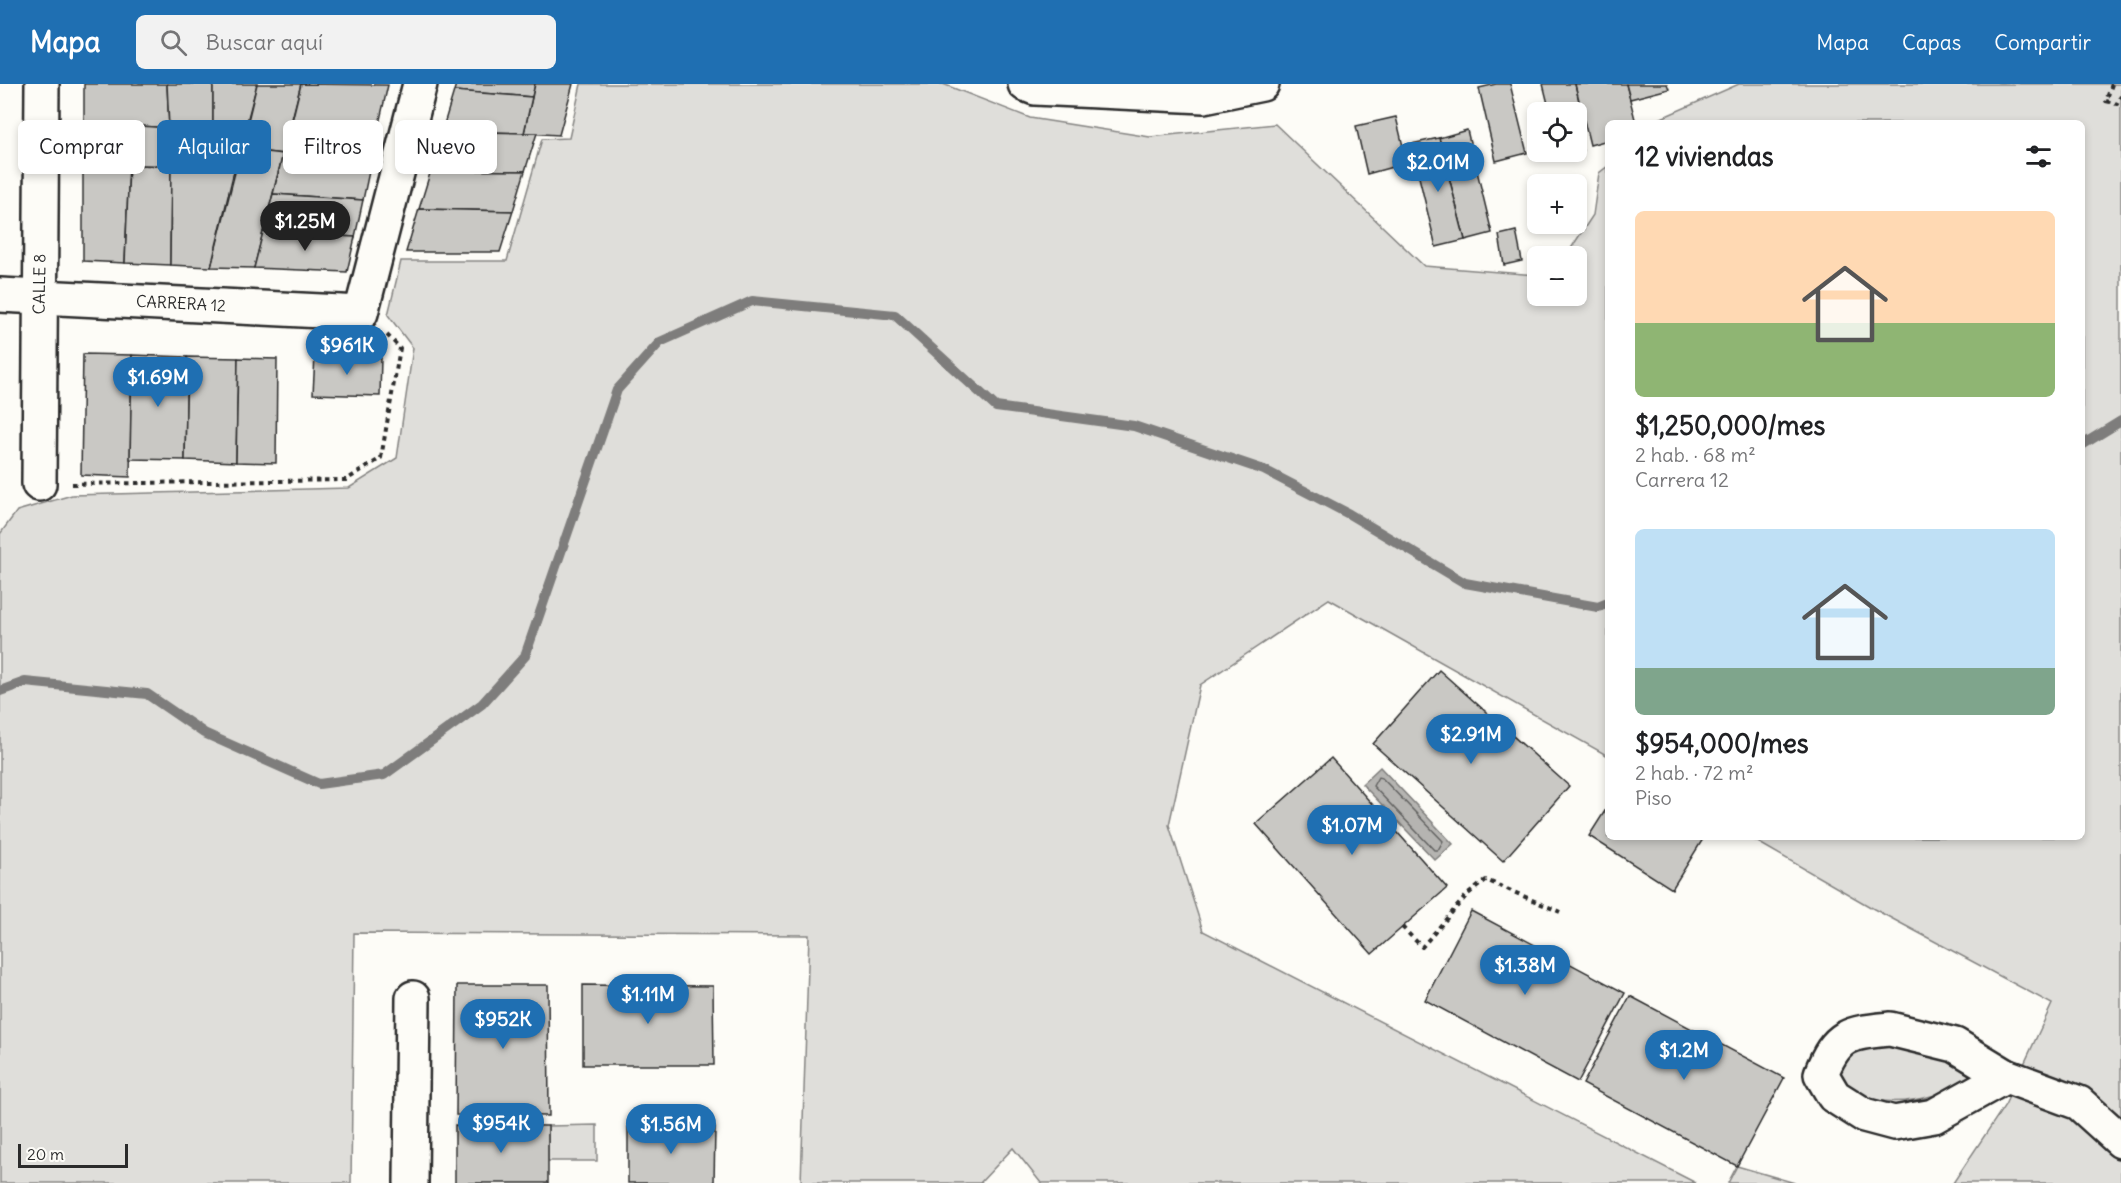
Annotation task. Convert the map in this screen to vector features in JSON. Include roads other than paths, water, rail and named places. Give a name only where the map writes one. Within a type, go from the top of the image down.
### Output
[{"type":"street","name":"CALLE 8","points":[[39,484],[42,84]]},
{"type":"street","name":"CARRERA 12","points":[[0,295],[361,313],[420,84]]},
{"type":"street","points":[[1025,84],[1035,88],[1204,96],[1262,84]]},
{"type":"street","points":[[411,1183],[413,998]]},
{"type":"street","points":[[2006,1076],[1934,1116],[1894,1123],[1864,1115],[1834,1096],[1821,1074],[1830,1050],[1854,1033],[1890,1029],[1955,1045],[2006,1076],[2079,1103],[2121,1141]]},
{"type":"water","points":[[1380,767],[1453,844],[1435,860],[1362,784]]},
{"type":"waterway","points":[[0,691],[25,682],[147,694],[204,733],[319,784],[384,775],[482,704],[525,656],[617,390],[660,342],[752,301],[895,315],[996,407],[1134,426],[1264,470],[1349,514],[1465,583],[1598,607],[1605,604]]},
{"type":"waterway","points":[[2085,443],[2121,421]]}]
